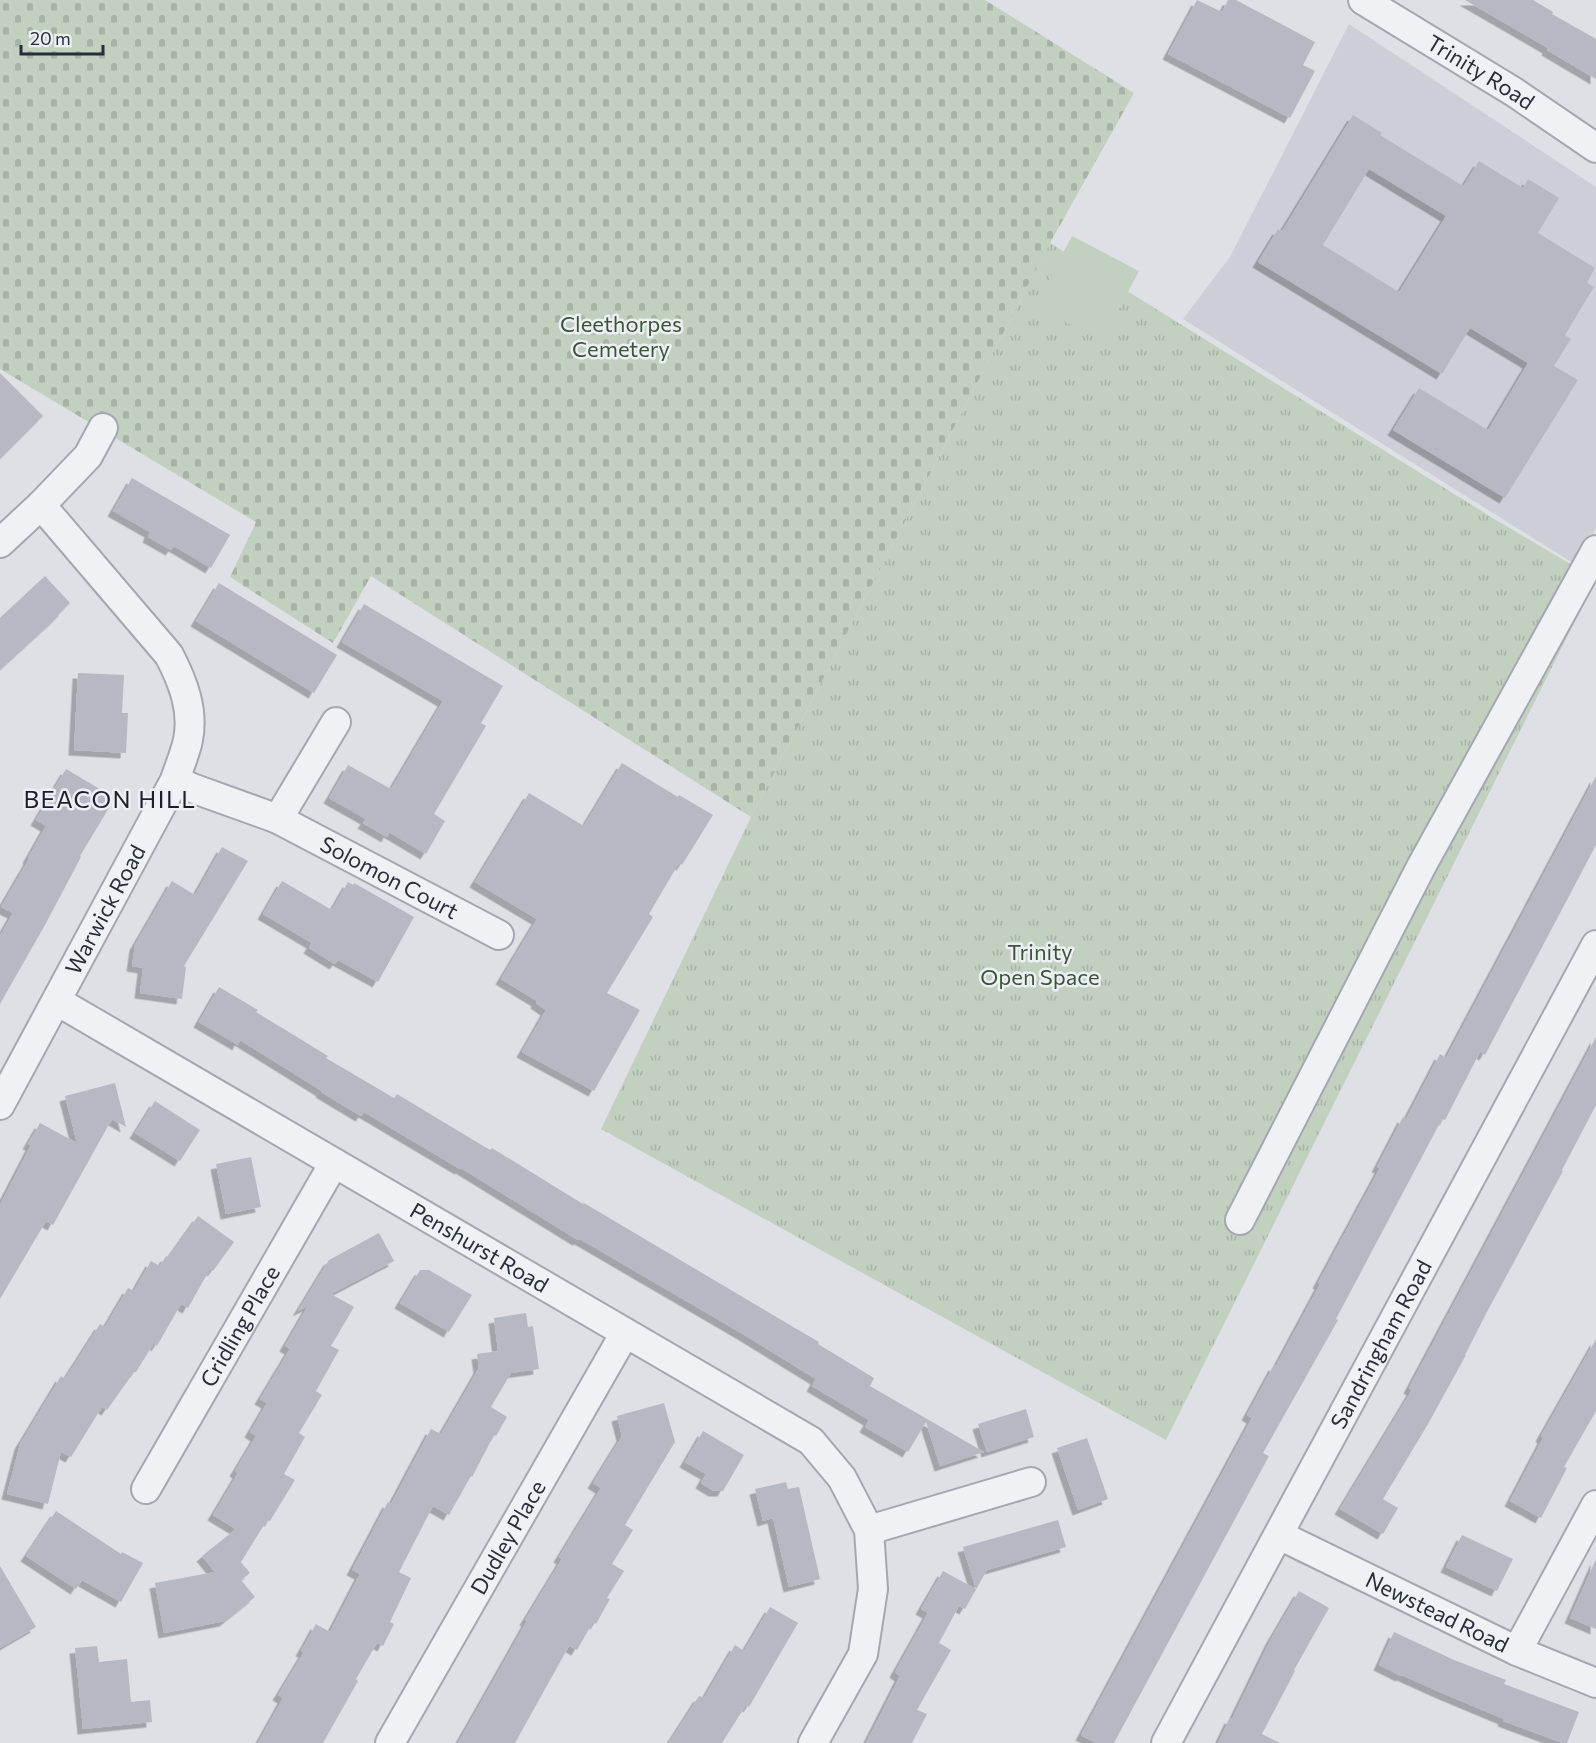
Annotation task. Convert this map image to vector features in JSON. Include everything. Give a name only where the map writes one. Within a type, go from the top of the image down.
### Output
[{"type":"street","name":"Trinity Road","points":[[1363,0],[1514,92],[1596,148]]},
{"type":"street","points":[[0,543],[41,505],[88,456],[103,428]]},
{"type":"street","name":"Warwick Road","points":[[0,1106],[176,780],[188,739],[189,705],[181,677],[169,655],[41,505]]},
{"type":"street","points":[[1239,1220],[1421,867],[1596,550]]},
{"type":"street","points":[[278,819],[336,722]]},
{"type":"street","name":"Solomon Court","points":[[176,780],[278,819],[499,935]]},
{"type":"street","name":"Sandringham Road","points":[[1166,1743],[1596,945]]},
{"type":"street","name":"Penshurst Road","points":[[57,1001],[811,1441],[842,1478],[869,1530],[873,1589],[863,1654],[813,1743]]},
{"type":"street","name":"Cridling Place","points":[[146,1489],[334,1163]]},
{"type":"street","name":"Dudley Place","points":[[390,1743],[625,1333]]},
{"type":"street","points":[[869,1530],[1031,1482]]},
{"type":"street","points":[[1517,1651],[1596,1505]]},
{"type":"street","name":"Newstead Road","points":[[1279,1535],[1517,1651],[1596,1683]]},
{"type":"shaded area","points":[[1349,24],[1596,187],[1596,528],[1576,565],[1183,319],[1230,257]]},
{"type":"green space","name":"Cleethorpes Cemetery","points":[[0,0],[985,0],[1134,93],[1050,243],[751,817],[371,576],[333,643],[230,577],[256,522],[0,369]]},
{"type":"green space","points":[[1072,236],[1139,271],[1102,341],[1035,306]]},
{"type":"green space","name":"Trinity Open Space","points":[[1050,243],[1496,520],[1596,579],[1166,1440],[601,1129],[751,817]]},
{"type":"building","points":[[1197,0],[1222,12],[1228,0],[1236,0],[1315,42],[1303,65],[1315,71],[1290,118],[1168,54]]},
{"type":"building","points":[[1465,0],[1533,0],[1553,12],[1552,14],[1596,39],[1596,79],[1547,50],[1548,48]]},
{"type":"building","points":[[1353,115],[1382,133],[1380,135],[1463,186],[1479,161],[1523,188],[1528,179],[1559,198],[1538,233],[1595,268],[1587,283],[1594,287],[1565,335],[1571,339],[1554,366],[1578,380],[1505,498],[1393,430],[1419,388],[1488,430],[1528,363],[1470,328],[1442,374],[1258,262],[1278,229],[1282,231]],"holes":[[[1369,169],[1446,216],[1399,292],[1323,245]]]},
{"type":"building","points":[[0,373],[43,416],[0,459]]},
{"type":"building","points":[[132,478],[230,535],[211,568],[174,546],[171,550],[148,537],[150,532],[113,511]]},
{"type":"building","points":[[45,576],[70,603],[0,670],[0,618]]},
{"type":"building","points":[[219,583],[337,655],[314,693],[196,621]]},
{"type":"building","points":[[364,604],[503,686],[481,723],[486,726],[434,814],[445,821],[426,854],[389,832],[387,837],[363,823],[366,819],[329,798],[348,765],[391,789],[443,701],[342,642]]},
{"type":"building","points":[[78,673],[124,675],[122,713],[128,713],[126,753],[74,750]]},
{"type":"building","points":[[622,763],[713,815],[682,865],[679,863],[649,914],[653,917],[607,993],[640,1010],[594,1091],[522,1052],[546,1010],[536,1003],[537,1001],[501,979],[537,919],[475,882],[529,793],[584,826]]},
{"type":"building","points":[[66,769],[115,798],[80,856],[45,925],[0,1004],[0,936],[13,913],[1,907],[46,826],[36,820]]},
{"type":"building","points":[[1596,776],[1596,845],[1485,1055],[1480,1052],[1445,1120],[1442,1119],[1336,1319],[1338,1320],[1263,1453],[1269,1456],[1114,1743],[1096,1743],[1081,1735],[1252,1418],[1247,1415],[1320,1284],[1318,1283],[1380,1168],[1377,1167],[1403,1117],[1406,1119],[1440,1054],[1446,1058]]},
{"type":"building","points":[[222,847],[248,861],[184,966],[186,967],[182,999],[140,993],[143,968],[132,966],[135,945],[172,881],[195,895]]},
{"type":"building","points":[[282,881],[332,910],[348,882],[353,885],[354,883],[414,917],[378,982],[338,960],[335,964],[309,948],[312,943],[263,914]]},
{"type":"building","points":[[219,987],[328,1056],[326,1058],[394,1098],[397,1094],[490,1150],[492,1148],[819,1342],[818,1344],[874,1378],[870,1386],[984,1452],[940,1466],[926,1422],[908,1452],[865,1427],[869,1420],[812,1386],[816,1379],[743,1334],[580,1239],[578,1240],[364,1112],[361,1116],[240,1040],[238,1045],[199,1022]]},
{"type":"building","points":[[1596,1037],[1596,1105],[1466,1355],[1383,1499],[1398,1508],[1383,1534],[1340,1509],[1412,1390],[1409,1388]]},
{"type":"building","points":[[115,1083],[126,1127],[112,1119],[53,1225],[46,1221],[0,1299],[0,1205],[31,1145],[28,1144],[40,1123],[77,1143],[65,1096]]},
{"type":"building","points":[[155,1101],[200,1130],[180,1161],[135,1133]]},
{"type":"building","points":[[251,1157],[261,1207],[226,1214],[216,1164]]},
{"type":"building","points":[[198,1216],[234,1242],[213,1271],[210,1269],[188,1308],[181,1304],[157,1346],[154,1343],[136,1372],[107,1410],[102,1407],[71,1457],[61,1452],[48,1504],[7,1494],[20,1444],[61,1376],[65,1379],[100,1324],[105,1327],[128,1288],[134,1291],[151,1261],[160,1266]]},
{"type":"building","points":[[379,1233],[394,1261],[331,1294],[354,1307],[331,1346],[339,1350],[316,1391],[322,1395],[299,1433],[305,1437],[284,1474],[295,1480],[241,1562],[250,1573],[241,1580],[255,1597],[225,1621],[164,1633],[155,1583],[215,1572],[202,1556],[236,1529],[213,1515],[238,1473],[235,1471],[256,1436],[250,1432],[267,1403],[260,1399],[290,1349],[285,1346],[308,1306],[298,1311],[329,1260]]},
{"type":"building","points":[[420,1270],[429,1270],[472,1295],[449,1332],[400,1303]]},
{"type":"building","points":[[526,1313],[528,1327],[533,1326],[539,1369],[511,1373],[491,1407],[507,1417],[496,1436],[494,1435],[472,1477],[449,1515],[433,1506],[399,1572],[411,1578],[390,1622],[394,1624],[383,1646],[377,1643],[323,1743],[258,1743],[283,1698],[278,1695],[304,1652],[301,1651],[316,1624],[330,1632],[360,1574],[352,1570],[388,1502],[391,1504],[431,1429],[441,1434],[479,1368],[477,1354],[498,1351],[494,1318]]},
{"type":"building","points":[[1596,1339],[1596,1411],[1564,1467],[1567,1468],[1541,1518],[1510,1501],[1543,1438],[1541,1436]]},
{"type":"building","points":[[664,1403],[675,1442],[625,1525],[633,1530],[612,1564],[624,1571],[607,1598],[610,1599],[596,1624],[593,1622],[577,1650],[569,1646],[515,1743],[458,1743],[527,1621],[525,1620],[562,1559],[559,1557],[601,1488],[593,1483],[622,1436],[617,1416]]},
{"type":"building","points":[[1026,1409],[1034,1437],[987,1452],[978,1424]]},
{"type":"building","points":[[703,1431],[744,1455],[723,1491],[714,1491],[701,1483],[706,1474],[685,1462]]},
{"type":"building","points":[[1087,1438],[1108,1499],[1078,1510],[1057,1448]]},
{"type":"building","points":[[786,1482],[788,1489],[799,1487],[820,1579],[789,1587],[773,1518],[763,1521],[755,1489]]},
{"type":"building","points":[[56,1511],[121,1554],[122,1552],[143,1563],[121,1602],[82,1580],[76,1589],[26,1556]]},
{"type":"building","points":[[1058,1520],[1066,1547],[987,1570],[965,1609],[959,1606],[939,1643],[951,1650],[917,1710],[927,1714],[912,1743],[866,1743],[900,1676],[895,1672],[928,1613],[921,1609],[943,1571],[976,1589],[963,1547]]},
{"type":"building","points":[[1462,1535],[1513,1559],[1497,1591],[1446,1567]]},
{"type":"building","points":[[1596,1559],[1596,1629],[1570,1618]]},
{"type":"building","points":[[0,1566],[36,1627],[0,1648]]},
{"type":"building","points":[[1299,1591],[1329,1608],[1262,1734],[1280,1743],[1218,1743],[1271,1639]]},
{"type":"building","points":[[770,1607],[798,1623],[749,1707],[746,1705],[722,1743],[669,1743],[699,1696],[704,1698],[735,1645],[744,1651]]},
{"type":"building","points":[[1394,1632],[1454,1660],[1506,1680],[1504,1684],[1579,1712],[1567,1743],[1503,1721],[1504,1719],[1379,1665]]},
{"type":"building","points":[[97,1646],[99,1662],[127,1659],[131,1702],[150,1700],[152,1722],[83,1729],[75,1648]]},
{"type":"district","name":"BEACON HILL","points":[[110,800]]}]
